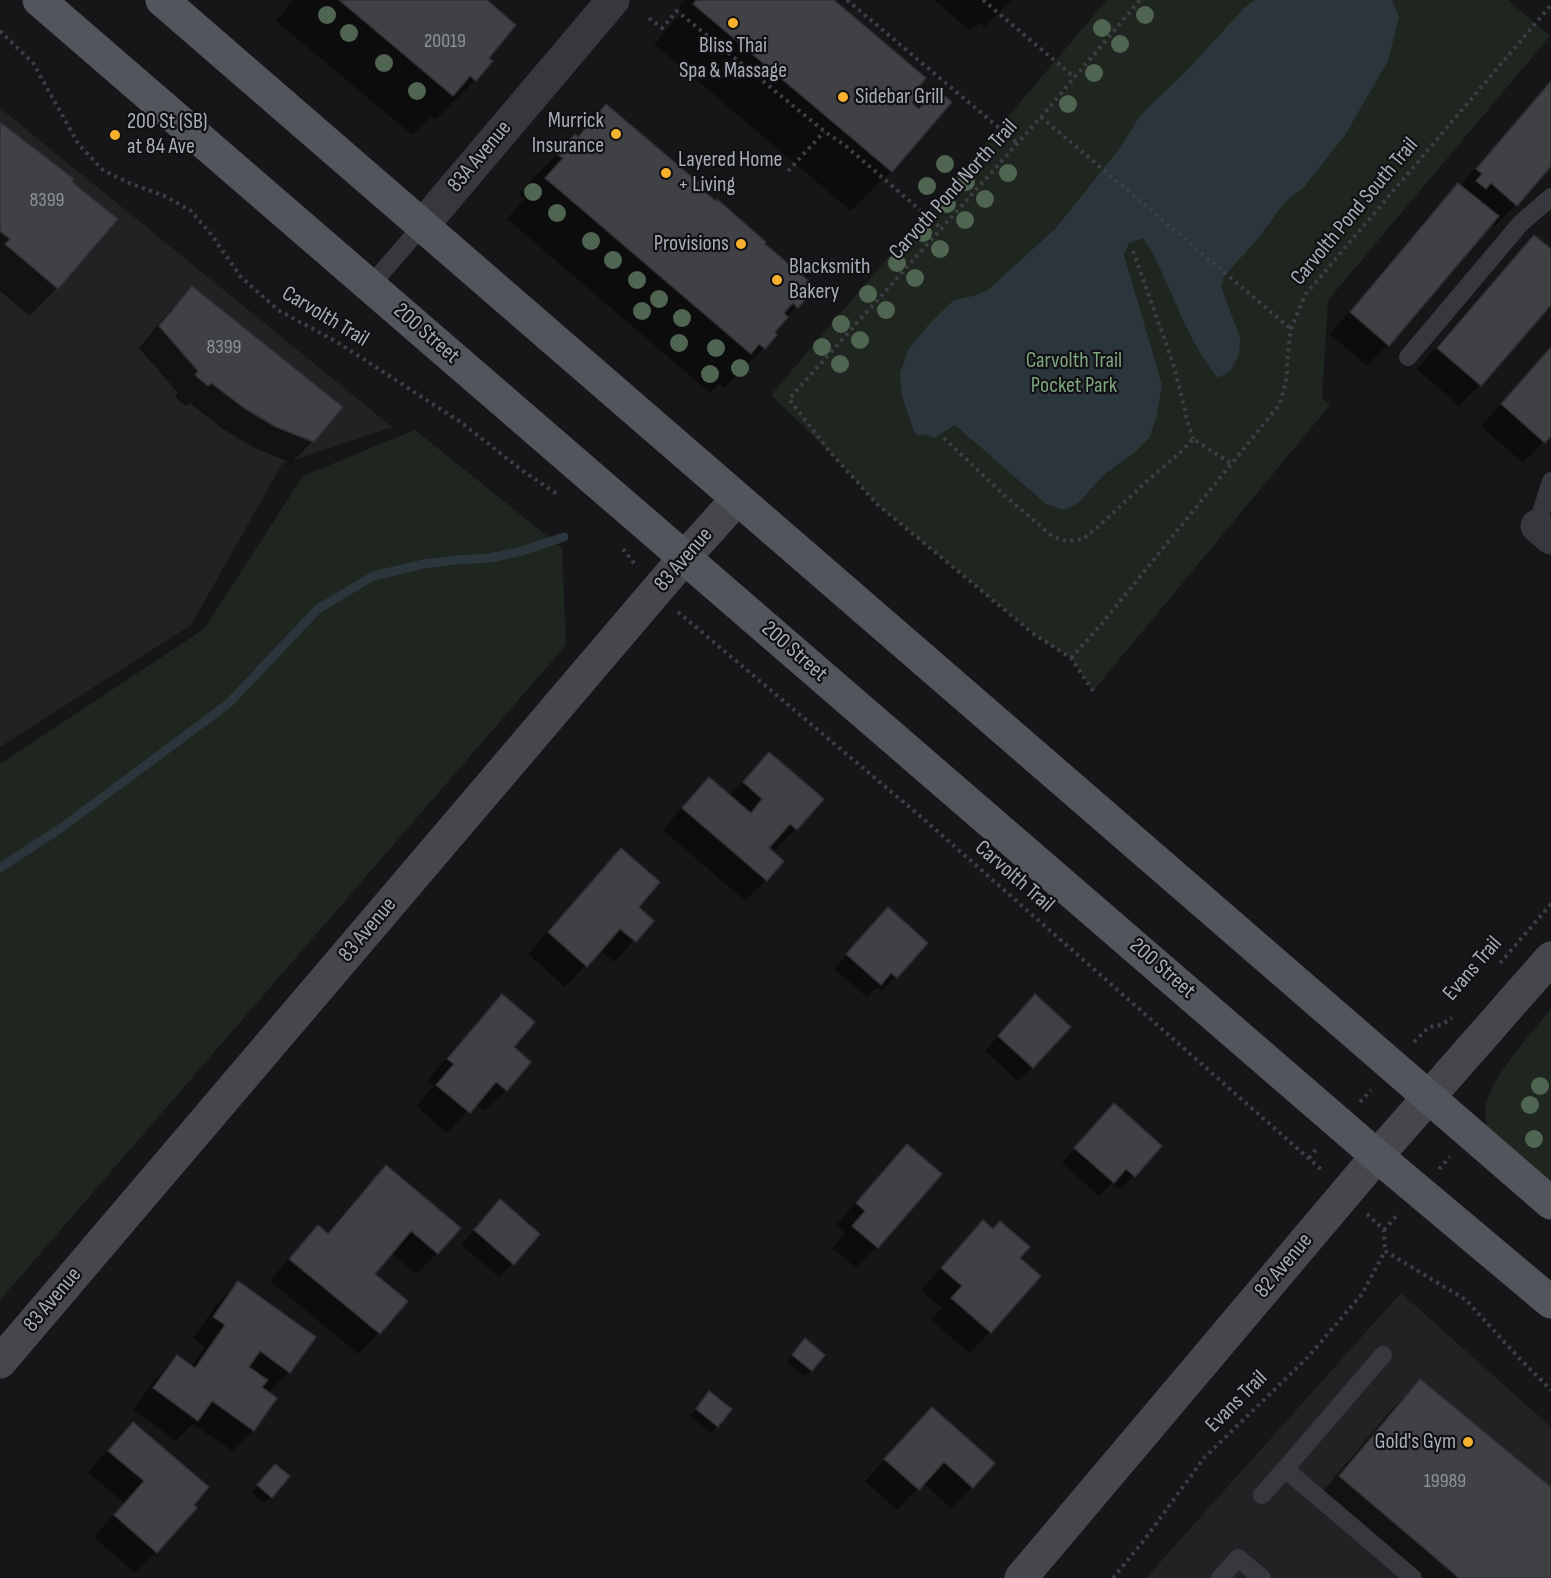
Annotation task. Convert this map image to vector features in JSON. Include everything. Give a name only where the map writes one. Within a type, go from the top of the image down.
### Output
[{"type":"main road","name":"200 Street","points":[[39,0],[1377,1156],[1551,1302]]},
{"type":"main road","points":[[162,0],[1551,1203]]},
{"type":"street","name":"83A Avenue","points":[[422,226],[613,0]]},
{"type":"street","name":"83 Avenue","points":[[0,1362],[685,557],[737,499]]},
{"type":"street","name":"82 Avenue","points":[[1021,1578],[1377,1156],[1551,958]]},
{"type":"lane","points":[[1408,357],[1521,223],[1551,197]]},
{"type":"lane","name":"83A Avenue","points":[[370,286],[422,226]]},
{"type":"lane","points":[[1544,532],[1551,481]]},
{"type":"lane","points":[[1262,1495],[1383,1355]]},
{"type":"lane","points":[[1285,1469],[1413,1578]]},
{"type":"lane","points":[[1221,1578],[1238,1558],[1262,1578]]},
{"type":"path","points":[[847,0],[1017,143]]},
{"type":"path","points":[[983,0],[1074,77]]},
{"type":"path","name":"Carvoth Pond North Trail","points":[[1071,658],[1035,636],[877,504],[830,452],[789,399],[1041,117],[1140,0]]},
{"type":"path","name":"Carvolth Pond South Trail","points":[[1071,658],[1099,627],[1280,404],[1287,377],[1291,329],[1305,295],[1551,5]]},
{"type":"path","points":[[649,18],[662,28],[677,11],[824,132],[847,147],[941,229]]},
{"type":"path","name":"Carvolth Trail","points":[[0,31],[33,63],[79,145],[103,170],[129,183],[165,196],[191,211],[210,233],[241,277],[278,310],[337,342],[449,415],[523,471],[563,497]]},
{"type":"path","points":[[1041,117],[1291,329]]},
{"type":"path","points":[[788,171],[824,132]]},
{"type":"path","points":[[1133,250],[1173,363],[1193,439],[1232,464]]},
{"type":"path","points":[[944,438],[1004,495],[1052,536],[1066,541],[1083,539],[1098,528],[1193,439]]},
{"type":"path","name":"Carvolth Trail","points":[[694,626],[920,816],[1309,1158]]},
{"type":"path","points":[[1071,658],[1094,691]]},
{"type":"path","name":"Evans Trail","points":[[1500,964],[1551,904]]},
{"type":"path","name":"Evans Trail","points":[[1412,1044],[1429,1027],[1441,1025],[1455,1016]]},
{"type":"path","points":[[1384,1230],[1385,1251],[1466,1300],[1551,1390]]},
{"type":"path","name":"Evans Trail","points":[[1113,1578],[1145,1539],[1204,1458],[1308,1357],[1362,1294],[1385,1251]]},
{"type":"shaded area","points":[[1255,0],[1392,0],[1399,17],[1388,61],[1345,135],[1304,187],[1285,202],[1256,241],[1224,276],[1221,287],[1240,337],[1239,355],[1230,371],[1218,378],[1201,354],[1143,238],[1129,243],[1124,255],[1162,385],[1157,415],[1150,437],[1133,454],[1106,473],[1078,503],[1064,510],[1046,504],[955,425],[934,438],[926,434],[919,436],[914,431],[902,396],[900,373],[908,350],[930,323],[954,300],[988,290],[1056,228],[1119,149],[1140,116],[1192,65],[1245,7]]},
{"type":"shaded area","points":[[0,108],[392,427],[282,464],[191,625],[0,747]]},
{"type":"shaded area","points":[[1401,1293],[1551,1427],[1551,1578],[1146,1578]]},
{"type":"green space","name":"Carvolth Trail Pocket Park","points":[[1107,0],[1508,0],[1550,36],[1328,300],[1322,398],[1330,405],[1093,691],[1071,658],[1035,635],[877,504],[830,452],[771,395]]},
{"type":"green space","points":[[415,430],[562,548],[566,645],[0,1300],[0,764],[204,629],[303,476]]},
{"type":"green space","points":[[1551,1009],[1551,1186],[1488,1128],[1485,1112],[1497,1078]]},
{"type":"building","points":[[339,0],[487,0],[516,25],[489,58],[493,61],[476,81],[470,76],[453,96]]},
{"type":"building","points":[[696,0],[834,0],[926,78],[918,88],[922,91],[912,103],[919,109],[936,89],[952,102],[892,172],[693,4]]},
{"type":"building","points":[[1551,81],[1551,166],[1517,206],[1491,183],[1486,189],[1476,181],[1482,174],[1476,169]]},
{"type":"building","points":[[606,104],[699,183],[697,186],[716,201],[717,199],[811,283],[803,291],[808,296],[798,308],[793,303],[784,313],[788,317],[775,332],[777,335],[765,349],[759,344],[751,354],[545,178],[563,158],[558,155],[575,134],[578,137]]},
{"type":"building","points":[[0,122],[74,179],[72,182],[118,219],[58,289],[5,244],[10,239],[0,231]]},
{"type":"building","points":[[1458,183],[1499,216],[1389,346],[1350,312]]},
{"type":"building","points":[[1534,235],[1551,249],[1551,305],[1481,386],[1437,348]]},
{"type":"building","points":[[192,286],[343,407],[314,442],[276,427],[244,408],[211,383],[208,386],[195,375],[198,371],[159,326]]},
{"type":"building","points":[[1551,347],[1551,436],[1545,443],[1501,404]]},
{"type":"building","points":[[769,752],[824,799],[797,830],[790,824],[769,848],[784,861],[767,881],[682,808],[709,777],[751,813],[762,799],[743,782]]},
{"type":"building","points":[[621,848],[660,882],[639,907],[654,921],[636,942],[620,929],[587,967],[548,932]]},
{"type":"building","points":[[888,907],[928,943],[897,978],[891,973],[881,985],[846,954]]},
{"type":"building","points":[[502,994],[535,1022],[514,1047],[531,1062],[507,1091],[496,1082],[470,1113],[436,1085],[454,1064],[447,1059]]},
{"type":"building","points":[[1035,994],[1071,1027],[1033,1068],[998,1036]]},
{"type":"building","points":[[1114,1103],[1162,1146],[1135,1177],[1126,1169],[1114,1183],[1074,1148]]},
{"type":"building","points":[[907,1144],[942,1174],[878,1248],[852,1226],[865,1211],[856,1203]]},
{"type":"building","points":[[386,1165],[461,1228],[438,1254],[411,1231],[375,1274],[408,1301],[380,1334],[289,1259],[318,1225],[328,1234]]},
{"type":"building","points":[[500,1199],[540,1234],[514,1265],[474,1230]]},
{"type":"building","points":[[983,1220],[993,1229],[1000,1221],[1030,1247],[1020,1258],[1041,1276],[991,1333],[951,1298],[962,1286],[941,1268]]},
{"type":"building","points":[[238,1281],[316,1337],[290,1373],[260,1351],[249,1367],[268,1380],[262,1387],[277,1398],[254,1431],[212,1401],[198,1421],[153,1388],[177,1355],[195,1368],[225,1325],[213,1317]]},
{"type":"building","points":[[805,1338],[825,1355],[812,1371],[792,1355]]},
{"type":"building","points":[[1420,1379],[1551,1487],[1551,1578],[1459,1578],[1339,1476]]},
{"type":"building","points":[[709,1391],[732,1409],[718,1427],[696,1409]]},
{"type":"building","points":[[932,1407],[995,1463],[973,1488],[944,1462],[919,1490],[884,1459]]},
{"type":"building","points":[[133,1422],[209,1487],[194,1505],[197,1508],[157,1553],[114,1515],[144,1481],[108,1451]]},
{"type":"building","points":[[275,1464],[290,1476],[272,1498],[257,1485]]},
{"type":"waterway","points":[[0,868],[61,828],[228,704],[318,609],[373,576],[424,564],[490,558],[522,551],[564,537]]},
{"type":"place","name":"Bliss Thai Spa & Massage","points":[[733,23]]},
{"type":"place","name":"Sidebar Grill","points":[[843,97]]},
{"type":"place","name":"Murrick Insurance","points":[[616,134]]},
{"type":"place","name":"200 St (SB) at 84 Ave","points":[[115,135]]},
{"type":"place","name":"Layered Home + Living","points":[[666,173]]},
{"type":"place","name":"Provisions","points":[[741,244]]},
{"type":"place","name":"Blacksmith Bakery","points":[[777,280]]},
{"type":"place","name":"Gold's Gym","points":[[1468,1442]]}]
